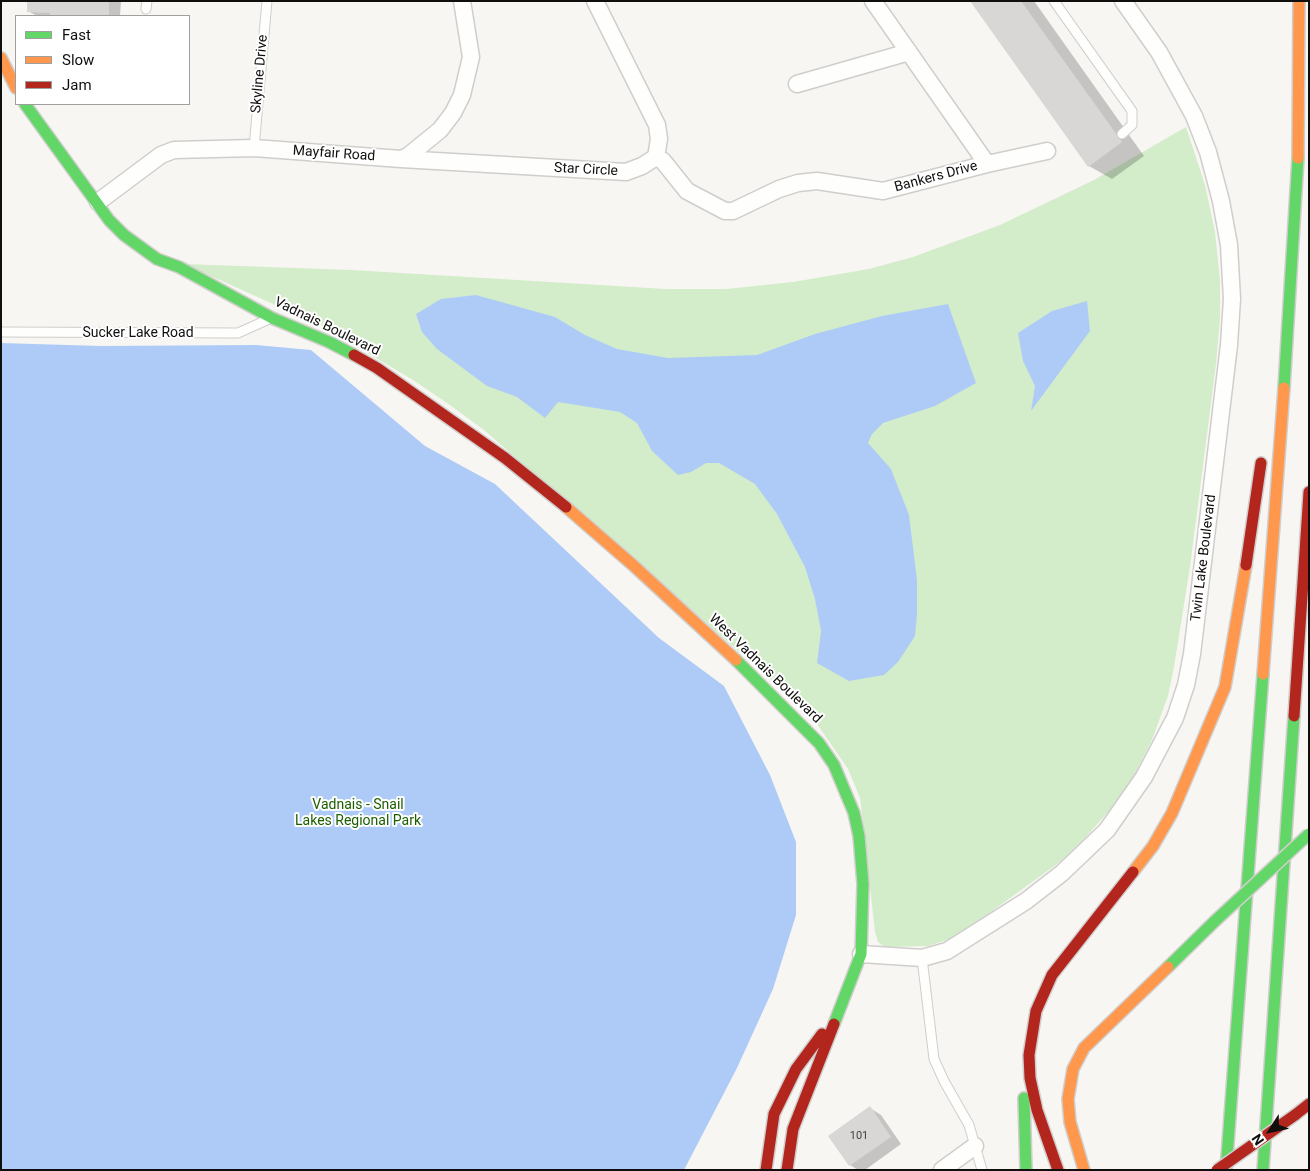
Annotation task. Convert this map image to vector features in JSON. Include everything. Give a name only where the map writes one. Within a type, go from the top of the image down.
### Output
[{"type":"main road","points":[[1226,1170],[1294,246],[1300,112],[1299,1]]},
{"type":"main road","points":[[1,58],[15,86]]},
{"type":"main road","name":"Vadnais Boulevard","points":[[26,105],[98,202],[109,220],[136,245],[158,259],[179,267],[272,318],[329,342],[377,368],[434,406],[544,488],[634,566]]},
{"type":"main road","points":[[1272,393],[1294,246]]},
{"type":"main road","points":[[1026,1170],[1023,1058],[1029,1024],[1052,975],[1153,846],[1172,813],[1216,711],[1225,687],[1236,632],[1263,452]]},
{"type":"main road","points":[[1263,1170],[1309,492]]},
{"type":"main road","name":"West Vadnais Boulevard","points":[[634,566],[800,721],[834,765],[854,813],[859,836],[863,884],[861,954],[793,1129],[787,1170]]},
{"type":"main road","points":[[1084,1170],[1070,1122],[1068,1098],[1073,1069],[1084,1048],[1215,921],[1309,834]]},
{"type":"main road","points":[[1036,1011],[1029,1055],[1030,1078],[1037,1110],[1058,1170]]},
{"type":"main road","name":"West Vadnais Boulevard","points":[[766,1170],[774,1114],[784,1090],[809,1051],[837,1014]]},
{"type":"main road","points":[[1217,1170],[1309,1104]]},
{"type":"street","points":[[401,159],[425,144],[440,130],[453,113],[462,95],[471,57],[462,1]]},
{"type":"street","points":[[595,1],[657,125],[659,140],[656,157]]},
{"type":"street","name":"Bankers Drive","points":[[656,157],[663,161],[686,190],[725,211],[733,211],[779,189],[798,183],[817,180],[883,191],[987,164],[873,1]]},
{"type":"street","name":"Twin Lake Boulevard","points":[[861,954],[922,958],[935,955],[961,943],[1026,901],[1062,873],[1107,830],[1160,749],[1175,718],[1189,669],[1230,345],[1232,299],[1229,245],[1221,201],[1208,152],[1194,116],[1159,52],[1123,1]]},
{"type":"street","points":[[797,84],[909,52]]},
{"type":"street","name":"Mayfair Road","points":[[98,202],[161,155],[174,150],[254,148],[401,159]]},
{"type":"street","points":[[987,164],[1047,151]]},
{"type":"street","name":"Star Circle","points":[[401,159],[626,172],[642,166],[656,157]]},
{"type":"street","points":[[942,1170],[976,1146]]},
{"type":"lane","name":"Skyline Drive","points":[[254,148],[266,1]]},
{"type":"lane","points":[[1054,1],[1132,111],[1132,125],[1122,134]]},
{"type":"lane","name":"Sucker Lake Road","points":[[1,332],[238,333],[272,318]]},
{"type":"lane","points":[[922,958],[934,1060],[951,1094],[966,1118],[982,1170]]},
{"type":"green space","points":[[1186,127],[1205,185],[1215,232],[1220,281],[1220,319],[1190,567],[1168,696],[1152,740],[1134,776],[1116,803],[1085,838],[1061,861],[984,917],[950,939],[928,946],[885,947],[878,942],[875,932],[860,798],[848,769],[817,724],[791,697],[484,430],[450,405],[413,380],[320,325],[184,264],[352,270],[666,289],[726,289],[793,282],[869,269],[913,257],[1000,225],[1094,180]]},
{"type":"water","points":[[476,295],[555,317],[585,335],[617,349],[668,358],[757,355],[815,334],[882,316],[948,304],[976,383],[935,406],[883,423],[872,434],[868,443],[891,469],[909,515],[917,580],[917,614],[915,636],[898,662],[884,675],[849,681],[817,663],[821,631],[815,599],[805,567],[777,514],[755,484],[719,463],[706,463],[691,472],[678,475],[652,451],[637,423],[620,412],[558,402],[545,418],[517,397],[487,386],[437,349],[422,332],[416,314],[441,299]]},
{"type":"water","points":[[1087,301],[1090,331],[1031,411],[1035,386],[1023,361],[1018,333],[1052,311]]},
{"type":"water","name":"Vadnais - Snail Lakes Regional Park","points":[[1,343],[101,346],[256,345],[311,350],[425,446],[495,484],[659,638],[724,686],[770,775],[796,842],[796,915],[773,989],[737,1068],[684,1170],[1,1170]]},
{"type":"building","points":[[27,1],[109,1],[109,15],[50,15],[50,13],[27,12]]},
{"type":"building","points":[[970,1],[1021,1],[1122,142],[1088,167]]},
{"type":"building","points":[[870,1106],[891,1137],[849,1166],[828,1136]]},
{"type":"traffic: fast","points":[[26,105],[109,220],[124,235],[157,259],[179,267],[272,318],[329,342],[354,355]]},
{"type":"traffic: fast","points":[[1284,388],[1298,158]]},
{"type":"traffic: fast","points":[[736,660],[819,743],[834,765],[854,813],[859,836],[863,884],[861,954],[834,1024]]},
{"type":"traffic: fast","points":[[1226,1170],[1263,674]]},
{"type":"traffic: fast","points":[[1263,1170],[1294,716]]},
{"type":"traffic: fast","points":[[1215,921],[1309,834]]},
{"type":"traffic: fast","points":[[1168,967],[1215,921]]},
{"type":"traffic: fast","points":[[1024,1098],[1026,1170]]},
{"type":"traffic: slow","points":[[1298,158],[1299,1]]},
{"type":"traffic: slow","points":[[1,58],[15,86]]},
{"type":"traffic: slow","points":[[1263,674],[1284,388]]},
{"type":"traffic: slow","points":[[566,507],[634,566],[736,660]]},
{"type":"traffic: slow","points":[[1133,872],[1153,846],[1172,813],[1225,687],[1246,565]]},
{"type":"traffic: slow","points":[[1084,1170],[1070,1122],[1068,1099],[1073,1069],[1084,1048],[1168,967]]},
{"type":"traffic: jam","points":[[354,355],[377,368],[505,458],[566,507]]},
{"type":"traffic: jam","points":[[1246,565],[1261,463]]},
{"type":"traffic: jam","points":[[1294,716],[1309,492]]},
{"type":"traffic: jam","points":[[1058,1170],[1037,1110],[1030,1078],[1029,1055],[1036,1011],[1052,975],[1133,872]]},
{"type":"traffic: jam","points":[[787,1170],[793,1129],[834,1024]]},
{"type":"traffic: jam","points":[[766,1170],[774,1114],[796,1069],[822,1034]]},
{"type":"traffic: jam","points":[[1295,1115],[1309,1104]]},
{"type":"traffic: jam","points":[[1217,1170],[1295,1115]]}]
